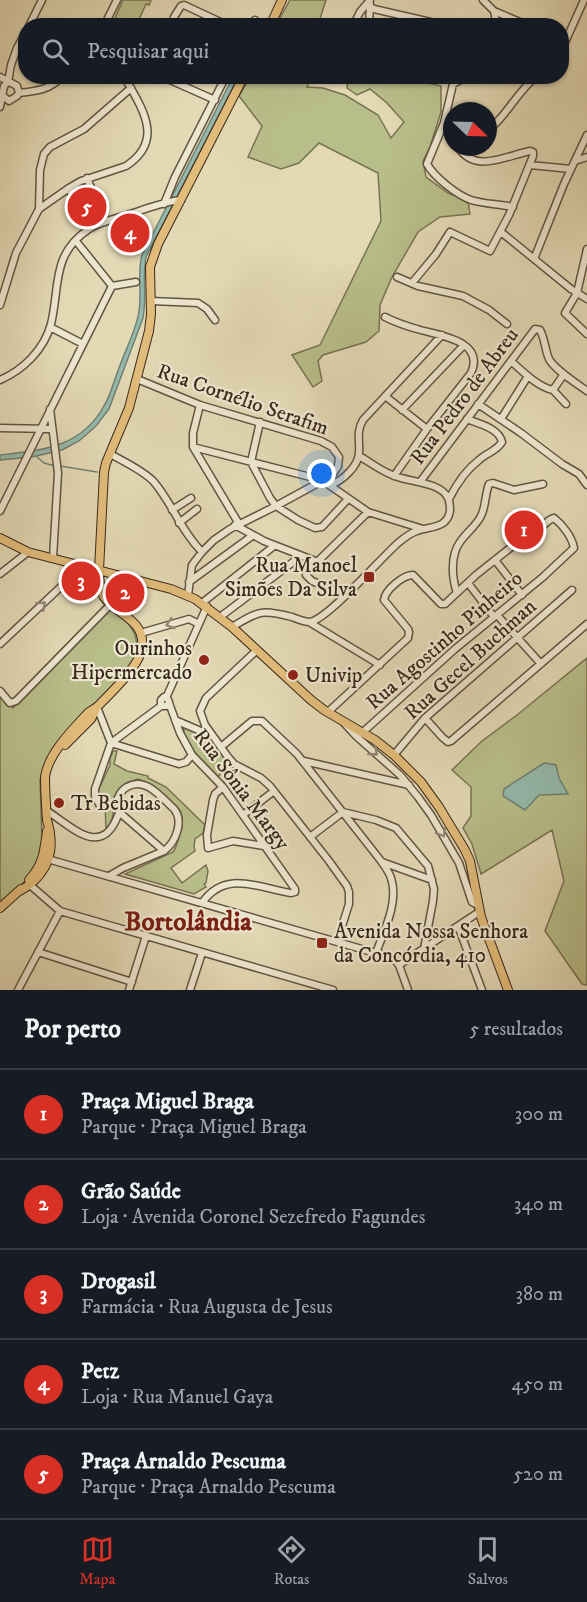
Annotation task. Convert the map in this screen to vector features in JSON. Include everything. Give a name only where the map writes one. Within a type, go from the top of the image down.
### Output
[{"type":"main road","points":[[274,18],[282,0]]},
{"type":"main road","points":[[18,892],[30,885],[44,870],[51,836],[47,811],[46,770],[51,758],[91,718],[97,707],[138,660],[142,645],[141,633],[131,620],[103,596],[101,591],[99,570],[103,481],[106,463],[127,414],[149,331],[152,259],[178,201],[240,84]]},
{"type":"main road","points":[[0,538],[28,552],[188,595],[204,604],[232,627],[311,700],[363,732],[394,755],[421,782],[465,849],[473,874],[478,909],[508,990]]},
{"type":"main road","points":[[0,908],[18,892],[46,858]]},
{"type":"street","points":[[33,18],[42,0]]},
{"type":"street","points":[[108,18],[117,0]]},
{"type":"street","points":[[483,0],[494,11],[510,18]]},
{"type":"street","points":[[569,29],[585,0]]},
{"type":"street","points":[[357,18],[370,2]]},
{"type":"street","points":[[369,18],[370,2]]},
{"type":"street","points":[[370,2],[374,9],[413,18]]},
{"type":"street","points":[[174,17],[184,4],[213,18]]},
{"type":"street","points":[[494,11],[495,18]]},
{"type":"street","points":[[0,107],[4,86],[8,82],[18,46]]},
{"type":"street","points":[[0,77],[17,86],[19,93]]},
{"type":"street","points":[[0,112],[19,93],[40,91],[53,84]]},
{"type":"street","points":[[39,209],[87,178],[126,166],[141,152],[146,142],[147,123],[144,111],[128,84]]},
{"type":"street","points":[[179,84],[215,100]]},
{"type":"street","points":[[166,204],[175,177],[222,84]]},
{"type":"street","points":[[449,102],[453,84]]},
{"type":"street","points":[[497,122],[527,84]]},
{"type":"street","points":[[0,305],[16,253],[39,209],[40,170],[44,154],[50,147],[84,129],[130,88]]},
{"type":"street","points":[[2,95],[9,101]]},
{"type":"street","points":[[443,125],[427,164],[430,169],[443,182],[467,198],[513,207]]},
{"type":"street","points":[[534,259],[587,135]]},
{"type":"street","points":[[412,283],[436,254],[450,232],[490,251],[513,207],[534,156],[532,152],[480,162],[468,159],[466,156]]},
{"type":"street","points":[[574,162],[587,157]]},
{"type":"street","points":[[530,165],[571,169]]},
{"type":"street","points":[[87,178],[105,222]]},
{"type":"street","points":[[69,188],[87,230]]},
{"type":"street","points":[[0,380],[21,369],[44,340],[50,327],[60,268],[66,253],[76,241],[87,230],[105,222],[178,201]]},
{"type":"street","points":[[501,232],[582,296]]},
{"type":"street","points":[[76,241],[112,286]]},
{"type":"street","points":[[582,296],[587,249]]},
{"type":"street","points":[[397,277],[425,288],[463,296],[482,305],[507,324]]},
{"type":"street","points":[[112,286],[136,282]]},
{"type":"street","points":[[0,510],[112,286]]},
{"type":"street","points":[[587,290],[565,313],[587,334]]},
{"type":"street","points":[[151,301],[198,303],[207,309],[215,320]]},
{"type":"street","points":[[385,317],[412,328],[455,339],[464,345],[474,358],[471,373],[394,476]]},
{"type":"street","points":[[50,327],[83,344]]},
{"type":"street","name":"Rua Pedro de Abreu","points":[[420,482],[535,329],[540,330],[543,335],[550,361],[564,374]]},
{"type":"street","points":[[330,484],[342,477],[359,456],[360,426],[369,412],[442,335]]},
{"type":"street","points":[[402,410],[464,345]]},
{"type":"street","points":[[511,361],[528,376],[553,390],[566,404]]},
{"type":"street","points":[[553,390],[564,374],[587,390]]},
{"type":"street","points":[[501,419],[528,376]]},
{"type":"street","name":"Rua Cornélio Serafim","points":[[137,379],[200,405],[321,441],[332,447],[339,457],[338,466],[331,476],[322,480]]},
{"type":"street","points":[[385,396],[427,429]]},
{"type":"street","points":[[478,404],[579,474],[587,485]]},
{"type":"street","points":[[200,405],[193,434],[193,447],[237,524],[252,536],[318,562]]},
{"type":"street","points":[[50,409],[57,472],[53,558]]},
{"type":"street","points":[[309,622],[325,614],[403,539],[415,532],[436,527],[446,521],[450,511],[449,499],[453,491],[478,460],[499,447],[502,442],[495,431],[467,419]]},
{"type":"street","points":[[260,422],[251,462],[276,506],[310,526],[318,528],[322,527],[348,499]]},
{"type":"street","points":[[0,428],[52,431]]},
{"type":"street","points":[[193,447],[322,480],[368,512],[423,529]]},
{"type":"street","points":[[110,454],[150,479],[188,536],[202,552]]},
{"type":"street","points":[[359,456],[394,476],[440,489],[449,499]]},
{"type":"street","points":[[188,595],[192,565],[214,540],[237,524],[276,506],[322,480]]},
{"type":"street","points":[[457,593],[454,581],[455,552],[461,540],[482,514],[489,484],[493,483],[514,490],[543,484]]},
{"type":"street","points":[[172,510],[191,498]]},
{"type":"street","points":[[179,523],[197,509]]},
{"type":"street","points":[[346,595],[312,582],[307,578],[309,570],[368,512]]},
{"type":"street","name":"Rua Agostinho Pinheiro","points":[[363,732],[455,649],[574,549],[572,541],[554,518],[531,533]]},
{"type":"street","points":[[328,712],[409,636],[408,629],[384,600],[387,591],[407,575],[412,575],[441,604],[445,604],[495,560],[524,537],[528,537],[531,533],[529,528],[526,525],[519,525],[518,530],[524,537]]},
{"type":"street","points":[[189,582],[252,536]]},
{"type":"street","points":[[100,806],[95,796],[95,789],[111,743],[161,706],[166,707],[199,624],[204,604],[274,546]]},
{"type":"street","points":[[0,574],[28,552]]},
{"type":"street","points":[[220,617],[301,556]]},
{"type":"street","points":[[495,560],[522,595]]},
{"type":"street","points":[[0,644],[83,566]]},
{"type":"street","points":[[468,583],[541,664]]},
{"type":"street","name":"Rua Gecel Buchman","points":[[394,755],[425,718],[572,590]]},
{"type":"street","points":[[0,691],[10,703],[13,703],[111,604]]},
{"type":"street","points":[[232,627],[253,615],[267,612],[309,622],[380,664]]},
{"type":"street","points":[[141,633],[189,619],[199,624]]},
{"type":"street","points":[[425,718],[442,737],[448,742],[451,741],[587,624]]},
{"type":"street","points":[[257,650],[206,698],[200,711],[211,735],[234,764],[261,778],[274,791],[347,886],[349,904],[337,942]]},
{"type":"street","name":"Rua Sônia Margy","points":[[168,700],[183,739],[192,755],[223,787],[295,891],[291,893],[255,884],[236,883],[216,889],[202,903]]},
{"type":"street","points":[[97,707],[111,743]]},
{"type":"street","points":[[341,719],[356,736],[400,775],[431,815],[456,856],[472,902],[478,909],[458,926],[399,965]]},
{"type":"street","points":[[175,720],[211,735]]},
{"type":"street","points":[[221,747],[252,721],[262,721],[303,761],[381,861],[390,877],[393,893],[388,918],[376,953]]},
{"type":"street","points":[[111,743],[179,764],[186,762],[192,755]]},
{"type":"street","points":[[303,761],[409,785]]},
{"type":"street","points":[[47,811],[84,835],[95,838],[104,836],[109,832],[119,812],[120,793],[130,785],[142,784],[160,796],[177,813],[179,819],[170,847],[109,876]]},
{"type":"street","points":[[223,787],[215,794],[213,800],[207,840],[208,848],[233,841],[265,846]]},
{"type":"street","points":[[243,815],[274,791]]},
{"type":"street","points":[[119,812],[164,851]]},
{"type":"street","points":[[310,837],[343,812]]},
{"type":"street","points":[[343,812],[386,823],[396,828],[428,866],[434,889],[433,911],[424,949]]},
{"type":"street","points":[[46,858],[393,958],[399,965],[408,990]]},
{"type":"street","points":[[381,861],[432,880]]},
{"type":"street","points":[[30,885],[60,911],[333,990]]},
{"type":"street","points":[[18,990],[60,911]]},
{"type":"street","points":[[458,926],[482,990]]},
{"type":"street","points":[[129,990],[146,936]]},
{"type":"street","points":[[38,952],[132,982]]},
{"type":"street","points":[[190,990],[202,953]]},
{"type":"green space","points":[[123,0],[151,0],[149,5],[146,4],[140,18],[115,18]]},
{"type":"green space","points":[[290,0],[326,0],[320,18],[280,18]]},
{"type":"green space","points":[[246,84],[308,84],[307,87],[323,88],[345,95],[378,115],[391,138],[404,122],[370,89],[357,95],[347,88],[347,84],[432,84],[441,86],[441,112],[423,161],[426,177],[448,193],[468,201],[470,214],[440,217],[418,232],[392,277],[380,305],[379,331],[366,342],[323,355],[318,361],[322,381],[313,387],[292,355],[320,345],[381,221],[378,173],[319,143],[299,163],[281,169],[248,157],[262,126],[239,96]]},
{"type":"green space","points":[[111,609],[126,620],[134,633],[137,647],[132,665],[48,758],[40,780],[42,840],[40,858],[30,876],[0,905],[0,695],[13,708]]},
{"type":"green space","points":[[587,658],[587,985],[582,984],[545,931],[564,881],[552,830],[481,874],[472,844],[463,828],[471,816],[471,787],[452,770],[482,741]]},
{"type":"green space","points":[[183,726],[209,737],[229,763],[218,777],[186,743]]},
{"type":"green space","points":[[113,751],[117,751],[114,764],[127,771],[148,776],[166,787],[205,825],[203,833],[195,839],[195,851],[171,868],[182,883],[206,865],[208,871],[204,884],[206,887],[194,894],[125,874],[173,852],[182,826],[182,815],[173,803],[154,787],[138,779],[126,784],[115,795],[111,822],[106,829],[105,804],[99,799],[97,793],[110,765]]},
{"type":"water","points":[[229,84],[234,84],[146,257],[143,318],[109,409],[96,426],[79,441],[62,450],[32,457],[0,460],[0,455],[45,448],[72,439],[95,420],[111,392],[138,318],[142,255]]},
{"type":"water","points":[[544,763],[556,765],[559,778],[568,794],[539,795],[525,810],[503,796],[504,789]]},
{"type":"waterway","points":[[36,456],[44,463],[55,466]]},
{"type":"waterway","points":[[60,466],[97,472]]},
{"type":"place","name":"Praça Arnaldo Pescuma","points":[[87,207]]},
{"type":"place","name":"Petz","points":[[130,233]]},
{"type":"place","name":"Praça Miguel Braga","points":[[524,530]]},
{"type":"place","name":"Rua Manoel Simões Da Silva","points":[[369,577]]},
{"type":"place","name":"Drogasil","points":[[81,581]]},
{"type":"place","name":"Grão Saúde","points":[[125,593]]},
{"type":"place","name":"Ourinhos Hipermercado","points":[[204,660]]},
{"type":"place","name":"Univip","points":[[293,675]]},
{"type":"place","name":"Tr Bebidas","points":[[59,803]]},
{"type":"place","name":"Avenida Nossa Senhora da Concórdia, 410","points":[[322,943]]},
{"type":"district","name":"Bortolândia","points":[[188,921]]}]
